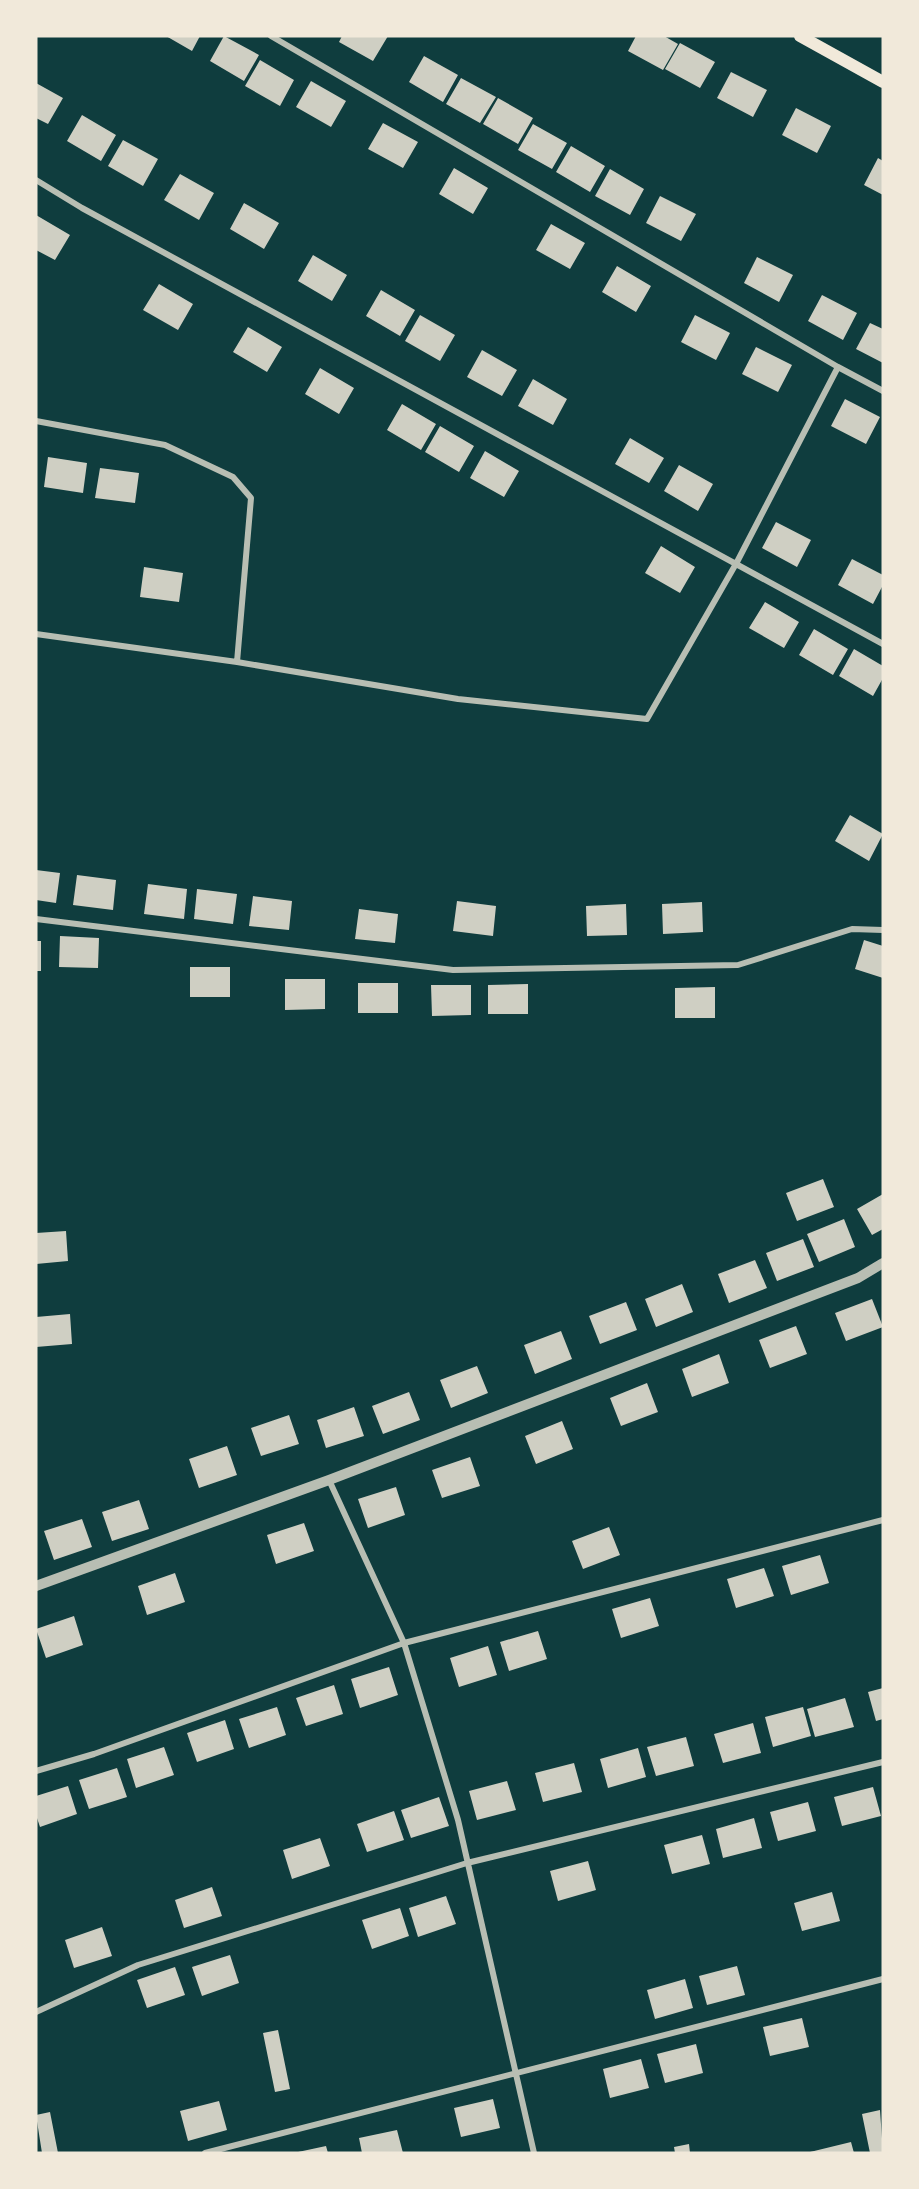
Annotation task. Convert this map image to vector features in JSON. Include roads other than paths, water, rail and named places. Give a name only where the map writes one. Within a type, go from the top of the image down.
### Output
[{"type":"main road","points":[[800,36],[883,82]]},
{"type":"street","points":[[271,36],[838,367],[883,391]]},
{"type":"street","points":[[36,180],[82,208],[737,562],[883,644]]},
{"type":"street","points":[[36,634],[237,662],[458,699],[647,719],[737,562],[838,367]]},
{"type":"street","points":[[36,421],[165,445],[233,477],[251,498],[237,662]]},
{"type":"street","points":[[36,919],[453,970],[738,965],[852,929],[883,930]]},
{"type":"street","points":[[36,1586],[329,1480],[858,1278],[883,1263]]},
{"type":"street","points":[[329,1480],[404,1643],[458,1820],[518,2074],[534,2153]]},
{"type":"street","points":[[36,1771],[94,1754],[404,1643],[883,1520]]},
{"type":"street","points":[[36,2012],[138,1965],[467,1863],[883,1762]]},
{"type":"street","points":[[205,2153],[883,1979]]}]
